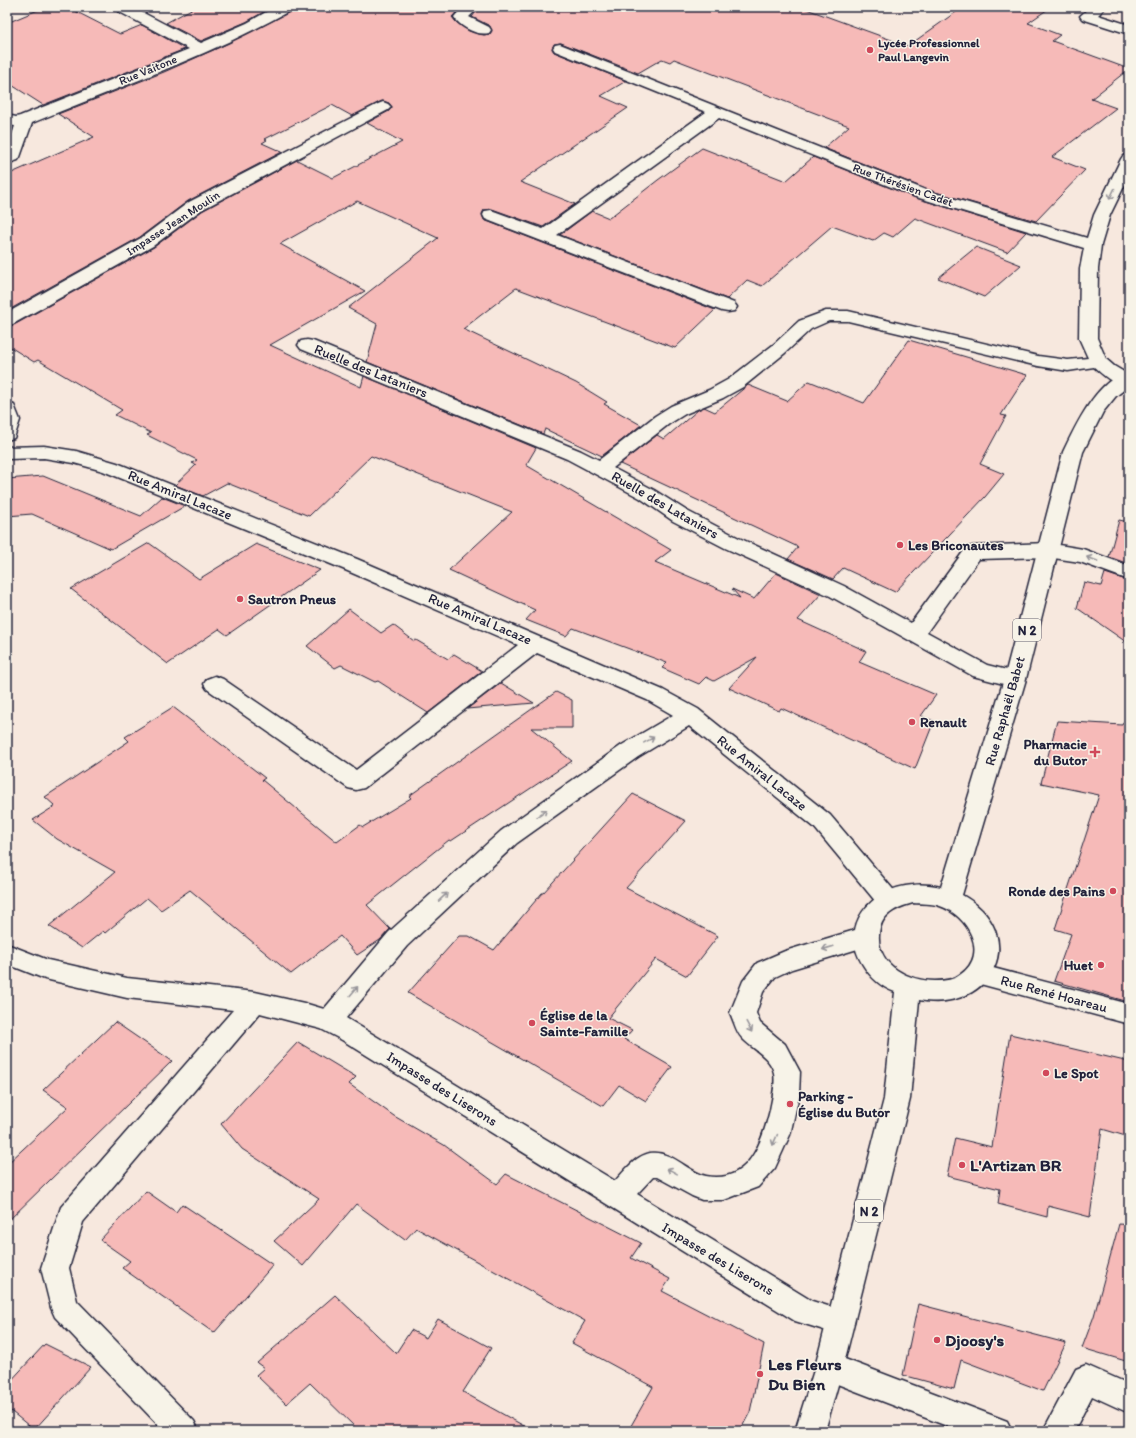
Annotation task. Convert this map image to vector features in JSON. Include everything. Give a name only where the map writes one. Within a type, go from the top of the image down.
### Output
[{"type":"street","points":[[121,7],[201,49]]},
{"type":"street","name":"Rue Vaitone","points":[[7,120],[16,122],[25,120],[201,49],[252,26],[286,7]]},
{"type":"street","points":[[472,7],[461,17],[464,21],[484,30]]},
{"type":"street","points":[[1099,7],[1087,16],[1129,30]]},
{"type":"street","name":"Rue Thérésien Cadet","points":[[560,48],[922,194],[1093,245]]},
{"type":"street","name":"Impasse Jean Moulin","points":[[7,320],[147,242],[195,206],[383,107]]},
{"type":"street","points":[[544,236],[717,112]]},
{"type":"street","points":[[12,157],[25,120]]},
{"type":"street","points":[[1125,383],[1098,361],[1088,338],[1089,269],[1093,245],[1102,214],[1129,158]]},
{"type":"street","points":[[491,215],[728,307]]},
{"type":"street","points":[[600,469],[662,420],[678,410],[716,394],[736,383],[780,349],[805,325],[826,316],[848,316],[1038,361],[1068,366],[1079,366],[1098,361]]},
{"type":"street","name":"Ruelle des Lataniers","points":[[307,345],[574,455],[647,494],[680,516],[732,543],[837,591],[981,671],[1015,679]]},
{"type":"street","name":"Rue Raphaël Babet","points":[[949,899],[1015,679],[1073,452],[1089,417],[1101,401],[1125,383]]},
{"type":"street","points":[[7,409],[11,420],[7,434]]},
{"type":"street","name":"Rue Amiral Lacaze","points":[[7,453],[44,452],[76,457],[110,467],[350,564],[655,695],[690,716],[822,821],[889,901]]},
{"type":"street","points":[[914,634],[973,553],[1047,550],[1083,556],[1129,573]]},
{"type":"street","points":[[215,684],[356,782],[536,643]]},
{"type":"street","points":[[329,1021],[398,939],[509,836],[630,750],[690,716]]},
{"type":"street","points":[[913,894],[929,895],[949,899],[973,916],[983,930],[988,944],[987,958],[978,974],[968,984],[950,990],[929,992],[908,988],[891,980],[877,968],[868,953],[865,938],[868,923],[877,910],[889,901],[913,894]]},
{"type":"street","points":[[617,1197],[644,1169],[650,1165],[660,1165],[702,1188],[724,1188],[748,1179],[766,1160],[777,1136],[786,1095],[787,1072],[776,1052],[750,1030],[743,1013],[752,988],[766,970],[785,961],[865,938]]},
{"type":"street","name":"Impasse des Liserons","points":[[7,954],[45,969],[127,988],[255,1002],[304,1013],[329,1021],[351,1033],[805,1312],[840,1322]]},
{"type":"street","name":"Rue René Hoareau","points":[[978,974],[1129,1014]]},
{"type":"street","name":"N 2","points":[[810,1431],[829,1367],[897,1099],[908,988]]},
{"type":"street","points":[[184,1431],[65,1308],[55,1268],[70,1216],[255,1002]]},
{"type":"street","points":[[829,1367],[997,1431]]},
{"type":"street","points":[[1058,1431],[1086,1379],[1129,1399]]},
{"type":"building","points":[[45,7],[63,7],[70,11],[73,10],[120,34],[142,25],[185,49],[43,105],[7,82],[7,23]]},
{"type":"building","points":[[195,7],[272,7],[246,22],[201,41],[166,23]]},
{"type":"building","points":[[294,7],[461,7],[452,17],[456,22],[469,31],[484,35],[490,34],[492,31],[490,26],[472,17],[480,7],[801,7],[908,46],[963,7],[1051,7],[1028,23],[1060,35],[1052,41],[1129,69],[1091,99],[1116,108],[1052,157],[1085,170],[1036,221],[928,190],[824,148],[849,126],[674,59],[670,62],[662,59],[638,73],[561,43],[554,44],[552,49],[554,52],[626,81],[601,96],[628,108],[520,182],[575,204],[543,227],[492,209],[484,210],[482,214],[484,220],[715,310],[675,348],[516,288],[463,329],[576,383],[607,402],[604,404],[641,425],[602,456],[545,429],[543,434],[367,362],[377,324],[348,308],[438,238],[357,201],[280,244],[365,291],[270,345],[361,387],[364,376],[536,448],[526,465],[671,550],[655,562],[740,598],[732,589],[754,599],[776,573],[821,594],[798,620],[866,651],[859,662],[936,695],[921,716],[934,721],[915,769],[781,708],[779,711],[729,688],[757,657],[714,681],[706,677],[699,684],[662,668],[667,663],[573,628],[566,636],[526,620],[535,610],[449,570],[512,512],[371,456],[309,516],[227,483],[203,496],[175,485],[196,465],[192,463],[197,460],[147,435],[151,433],[115,415],[122,410],[38,360],[34,362],[7,345],[7,326],[14,325],[154,247],[202,211],[297,160],[333,178],[402,142],[367,123],[389,111],[392,107],[389,103],[382,101],[352,116],[332,105],[265,139],[267,140],[262,143],[282,152],[188,201],[140,237],[7,311],[7,175],[94,137],[58,114],[164,72],[229,43],[292,11]]},
{"type":"building","points":[[702,148],[786,181],[813,157],[916,198],[1026,232],[1007,252],[915,218],[893,237],[884,233],[873,241],[832,226],[762,286],[747,280],[727,299],[560,235],[592,211],[609,218]]},
{"type":"building","points":[[976,247],[1021,265],[984,297],[938,278]]},
{"type":"building","points":[[909,340],[1027,375],[1001,415],[1006,416],[980,464],[1004,474],[985,497],[895,592],[843,568],[833,579],[788,559],[798,547],[620,464],[657,435],[664,439],[698,410],[704,407],[715,412],[748,385],[787,401],[809,381],[864,403]]},
{"type":"building","points":[[43,476],[141,516],[162,497],[185,506],[111,549],[32,514],[7,516],[7,479]]},
{"type":"building","points":[[1119,520],[1129,522],[1129,564],[1109,557]]},
{"type":"building","points":[[149,543],[199,579],[256,544],[320,570],[227,635],[219,629],[168,664],[71,589]]},
{"type":"building","points":[[1105,573],[1129,581],[1129,644],[1077,608],[1084,582],[1101,586]]},
{"type":"building","points":[[349,609],[381,633],[393,625],[414,641],[416,640],[448,659],[454,654],[482,671],[428,713],[378,681],[375,682],[341,665],[335,668],[307,646]]},
{"type":"building","points":[[501,683],[534,703],[467,709]]},
{"type":"building","points":[[556,692],[572,700],[572,728],[531,728],[572,761],[451,841],[449,840],[367,905],[390,929],[380,940],[357,955],[340,936],[291,974],[190,890],[161,910],[147,898],[105,933],[103,931],[82,948],[49,926],[115,872],[57,839],[33,820],[55,806],[45,797],[129,741],[125,737],[173,707],[265,778],[262,780],[337,842],[360,825],[363,827],[411,798],[409,796]]},
{"type":"building","points":[[1057,721],[1122,725],[1123,722],[1129,723],[1129,1002],[1054,981],[1071,934],[1055,929],[1099,795],[1041,783]]},
{"type":"building","points":[[633,794],[686,821],[626,888],[718,936],[687,976],[656,959],[608,1018],[632,1030],[624,1039],[672,1067],[646,1101],[619,1085],[603,1106],[408,993],[459,936],[469,936],[494,950],[542,893]]},
{"type":"building","points":[[115,1022],[172,1061],[7,1222],[7,1164],[68,1107],[43,1090]]},
{"type":"building","points":[[1010,1034],[1129,1062],[1129,1137],[1102,1129],[1090,1217],[1048,1206],[1047,1217],[998,1204],[1000,1189],[947,1176],[955,1138],[992,1147]]},
{"type":"building","points":[[298,1042],[356,1077],[349,1084],[394,1116],[444,1145],[497,1184],[506,1174],[641,1243],[631,1258],[670,1279],[662,1291],[764,1344],[750,1412],[740,1431],[628,1431],[653,1387],[572,1343],[585,1321],[416,1228],[405,1240],[356,1204],[303,1266],[274,1241],[319,1199],[242,1149],[221,1124]]},
{"type":"building","points":[[146,1191],[176,1212],[182,1204],[273,1265],[214,1333],[122,1268],[130,1261],[100,1240]]},
{"type":"building","points":[[1119,1224],[1129,1225],[1129,1362],[1082,1348],[1094,1316]]},
{"type":"building","points":[[335,1295],[396,1353],[411,1330],[426,1338],[438,1319],[491,1348],[463,1392],[533,1431],[359,1431],[310,1383],[286,1404],[256,1375],[264,1368],[257,1363]]},
{"type":"building","points":[[918,1304],[1066,1343],[1043,1391],[961,1360],[954,1389],[903,1375]]},
{"type":"building","points":[[45,1344],[91,1367],[34,1430],[7,1408],[7,1385]]},
{"type":"place","name":"Lycée Professionnel Paul Langevin","points":[[870,50]]},
{"type":"place","name":"Les Briconautes","points":[[900,545]]},
{"type":"place","name":"Sautron Pneus","points":[[240,599]]},
{"type":"place","name":"Renault","points":[[912,722]]},
{"type":"place","name":"Pharmacie du Butor","points":[[1095,752]]},
{"type":"place","name":"Ronde des Pains","points":[[1113,891]]},
{"type":"place","name":"Huet","points":[[1101,965]]},
{"type":"place","name":"Église de la Sainte-Famille","points":[[532,1023]]},
{"type":"place","name":"Le Spot","points":[[1046,1073]]},
{"type":"place","name":"Parking - Église du Butor","points":[[790,1104]]},
{"type":"place","name":"L'Artizan BR","points":[[962,1165]]},
{"type":"place","name":"Djoosy's","points":[[937,1340]]},
{"type":"place","name":"Les Fleurs Du Bien","points":[[760,1374]]}]
